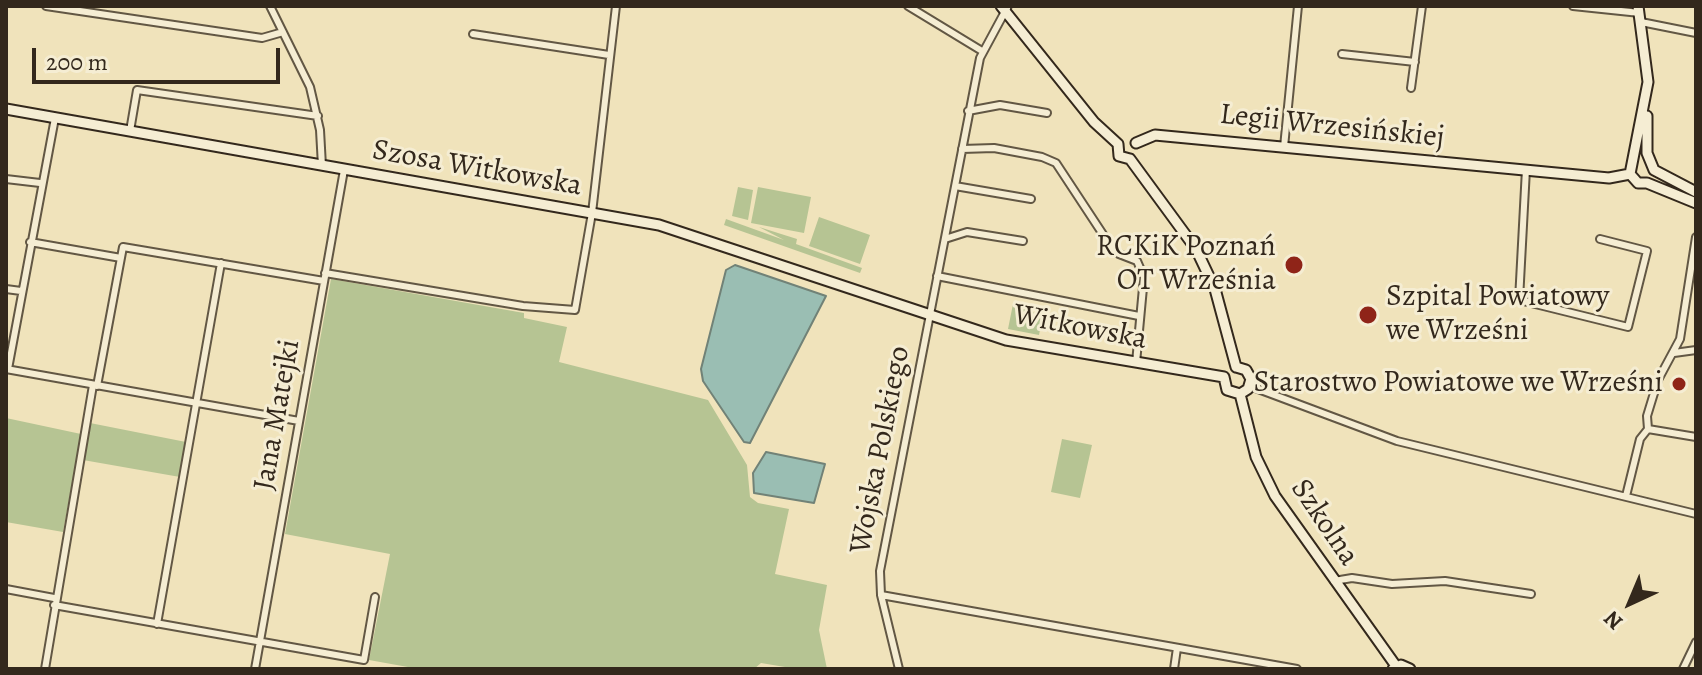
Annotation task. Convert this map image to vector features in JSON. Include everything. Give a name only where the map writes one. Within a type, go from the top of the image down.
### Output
[{"type":"street","points":[[46,6],[262,38],[283,32]]},
{"type":"street","points":[[270,6],[302,68],[318,116],[322,166]]},
{"type":"street","points":[[325,273],[573,312],[592,213],[616,6]]},
{"type":"street","points":[[908,6],[982,51]]},
{"type":"street","points":[[1284,147],[1298,6]]},
{"type":"street","points":[[1411,88],[1422,6]]},
{"type":"street","points":[[1573,6],[1640,14],[1696,33]]},
{"type":"street","points":[[1005,8],[1094,122],[1118,144],[1119,156],[1130,159],[1196,249],[1215,289],[1236,367],[1248,373],[1250,386]]},
{"type":"street","name":"Wojska Polskiego","points":[[899,669],[881,595],[880,571],[968,111],[982,51],[1005,8]]},
{"type":"street","points":[[1640,14],[1648,65],[1646,105],[1652,166],[1647,183]]},
{"type":"street","points":[[473,34],[609,55]]},
{"type":"street","points":[[1342,54],[1415,62]]},
{"type":"street","points":[[130,131],[137,90],[318,116]]},
{"type":"street","points":[[968,111],[1000,105],[1047,113]]},
{"type":"street","points":[[1646,105],[1630,174],[1638,183],[1647,183],[1696,204]]},
{"type":"street","name":"Szosa Witkowska","points":[[6,109],[592,213],[706,238],[929,314]]},
{"type":"street","points":[[55,118],[40,183],[7,369],[299,421]]},
{"type":"street","name":"Legii Wrzesińskiej","points":[[1136,143],[1155,135],[1609,178],[1630,174]]},
{"type":"street","points":[[1118,144],[1127,139],[1136,143],[1137,153],[1130,159]]},
{"type":"street","points":[[962,149],[994,148],[1042,157],[1056,163],[1108,242],[1119,254],[1137,261],[1141,268],[1143,289],[1136,363]]},
{"type":"street","points":[[1633,163],[1641,159],[1696,192]]},
{"type":"street","points":[[1526,169],[1519,300],[1628,327],[1647,251],[1600,239]]},
{"type":"street","name":"Jana Matejki","points":[[255,669],[344,170]]},
{"type":"street","points":[[6,179],[40,183]]},
{"type":"street","points":[[955,186],[1031,199]]},
{"type":"street","points":[[945,239],[967,232],[1023,241]]},
{"type":"street","points":[[1626,496],[1640,439],[1648,429],[1647,416],[1658,380],[1674,353],[1686,311],[1696,237]]},
{"type":"street","points":[[30,242],[121,258]]},
{"type":"street","points":[[45,669],[54,602],[123,247],[324,281]]},
{"type":"street","points":[[157,624],[221,263]]},
{"type":"street","points":[[937,276],[1139,316]]},
{"type":"street","points":[[6,289],[21,291]]},
{"type":"street","name":"Witkowska","points":[[929,314],[1006,340],[1224,377]]},
{"type":"street","points":[[1674,353],[1696,350]]},
{"type":"street","points":[[1236,367],[1224,377],[1227,390],[1240,394],[1250,386]]},
{"type":"street","points":[[1250,386],[1397,441],[1696,514]]},
{"type":"street","name":"Szkolna","points":[[1240,394],[1263,474],[1285,514],[1395,668]]},
{"type":"street","points":[[1648,429],[1696,437]]},
{"type":"street","points":[[1334,581],[1352,578],[1392,584],[1445,581],[1531,594]]},
{"type":"street","points":[[6,589],[157,624],[364,660],[375,597]]},
{"type":"street","points":[[881,595],[1297,669]]},
{"type":"street","points":[[1683,669],[1693,657],[1696,642]]},
{"type":"street","points":[[1174,669],[1177,648]]},
{"type":"street","points":[[1395,668],[1404,665],[1410,669]]},
{"type":"green space","points":[[738,187],[753,190],[748,220],[732,216]]},
{"type":"green space","points":[[758,187],[811,197],[804,233],[751,223]]},
{"type":"green space","points":[[819,217],[870,235],[860,264],[809,246]]},
{"type":"green space","points":[[726,219],[784,240],[759,227],[797,239],[796,244],[862,268],[860,273],[724,225]]},
{"type":"green space","points":[[331,279],[524,313],[524,318],[567,327],[559,362],[708,400],[747,465],[750,497],[758,503],[789,509],[775,574],[827,585],[819,630],[827,669],[797,669],[761,663],[754,669],[419,669],[369,660],[390,554],[285,534]]},
{"type":"green space","points":[[1013,304],[1026,306],[1042,319],[1039,335],[1008,329]]},
{"type":"green space","points":[[6,418],[81,434],[63,532],[6,522]]},
{"type":"green space","points":[[90,423],[186,442],[180,477],[83,460]]},
{"type":"green space","points":[[1062,439],[1092,445],[1080,498],[1051,492]]},
{"type":"water","points":[[735,265],[826,296],[750,443],[744,442],[703,381],[701,369],[726,270]]},
{"type":"water","points":[[766,452],[825,464],[814,503],[754,493],[753,473]]},
{"type":"place","name":"RCKiK Poznań OT Września","points":[[1294,265]]},
{"type":"place","name":"Szpital Powiatowy we Wrześni","points":[[1368,315]]},
{"type":"place","name":"Starostwo Powiatowe we Wrześni","points":[[1679,384]]}]
